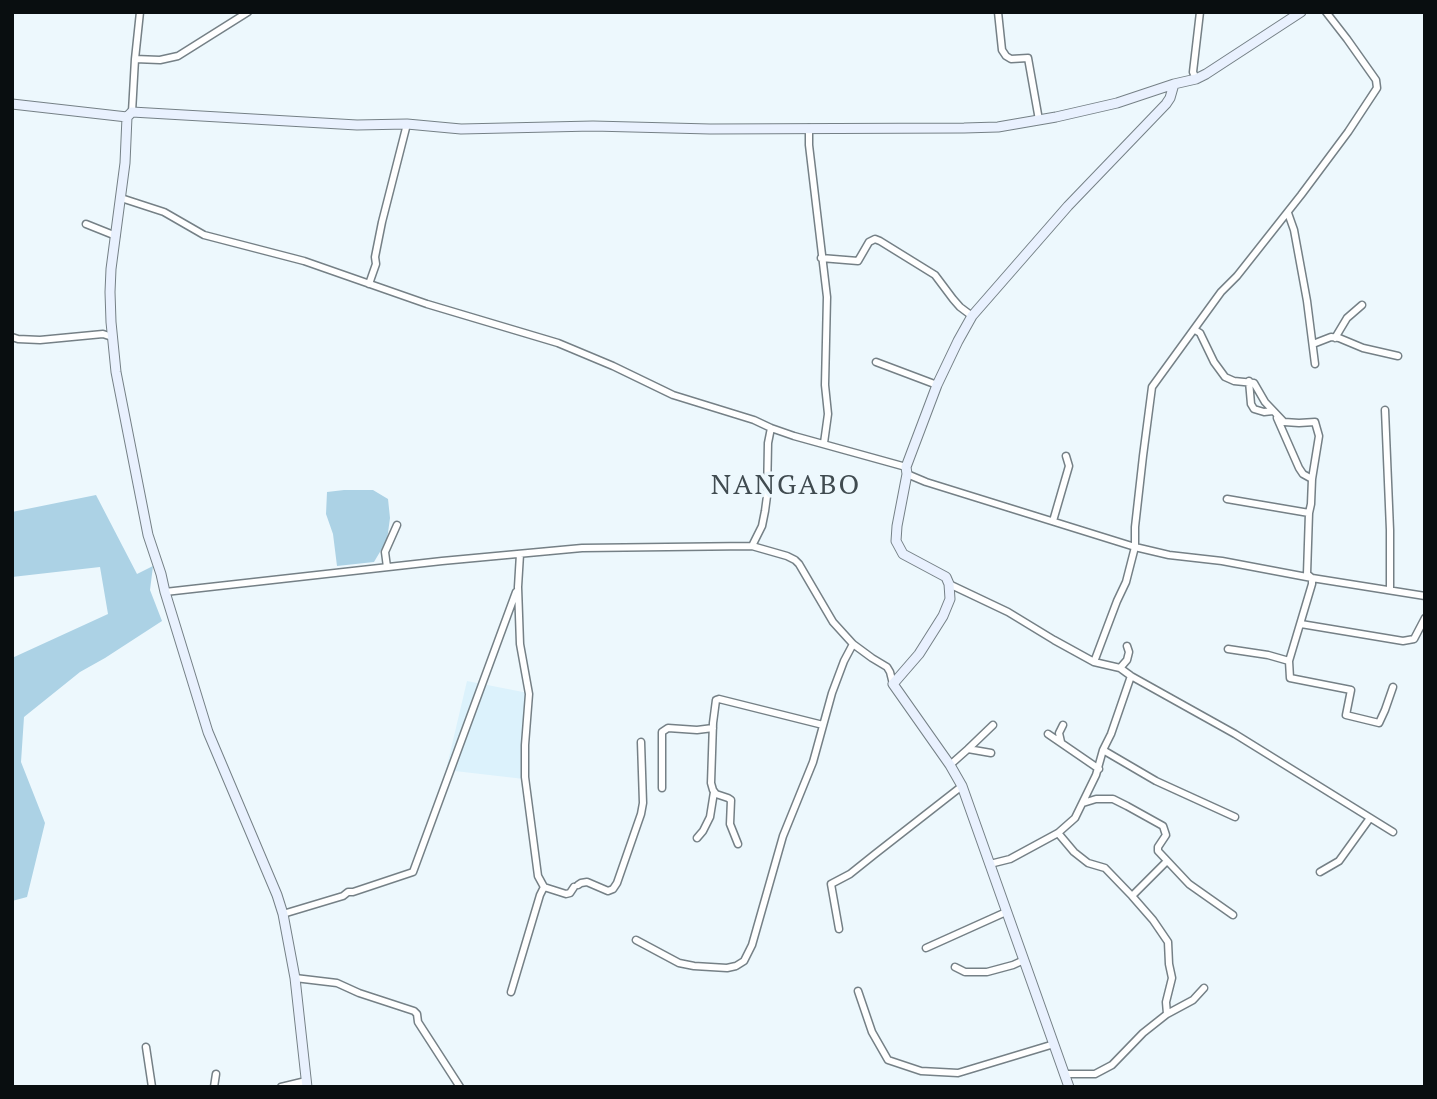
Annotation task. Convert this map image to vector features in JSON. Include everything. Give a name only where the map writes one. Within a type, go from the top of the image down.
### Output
[{"type":"street","points":[[140,12],[110,292],[116,372],[148,535],[208,732],[273,884],[283,914],[295,978],[306,1084],[281,1087]]},
{"type":"street","points":[[135,59],[160,60],[178,56],[248,12]]},
{"type":"street","points":[[998,12],[1002,50],[1011,59],[1028,58],[1039,120]]},
{"type":"street","points":[[1196,79],[1193,72],[1200,12]]},
{"type":"street","points":[[12,104],[130,115],[461,128],[998,127],[1117,103],[1196,79],[1301,12]]},
{"type":"street","points":[[1094,662],[1126,582],[1135,547],[1135,527],[1152,387],[1221,292],[1288,213],[1377,88],[1376,80],[1326,12]]},
{"type":"street","points":[[893,684],[919,654],[943,616],[950,599],[946,577],[903,554],[896,541],[906,470],[937,385],[972,316],[1068,206],[1166,104],[1174,84]]},
{"type":"street","points":[[369,284],[376,264],[382,222],[407,124]]},
{"type":"street","points":[[809,128],[808,145],[827,297],[825,385],[828,414],[824,443]]},
{"type":"street","points":[[121,198],[164,212],[204,235],[304,261],[427,304],[558,342],[673,395],[906,470],[926,482],[1135,547],[1169,555],[1222,561],[1425,596]]},
{"type":"street","points":[[1288,213],[1294,230],[1307,301],[1315,364]]},
{"type":"street","points":[[86,224],[116,236]]},
{"type":"street","points":[[821,257],[858,261],[869,242],[876,239],[935,275],[960,307],[972,316]]},
{"type":"street","points":[[1335,338],[1348,318],[1362,306]]},
{"type":"street","points":[[1195,330],[1200,333],[1213,362],[1225,377],[1254,383],[1265,402],[1284,422],[1315,422],[1319,436],[1309,513],[1307,574],[1312,578]]},
{"type":"street","points":[[12,337],[40,340],[103,334],[112,337]]},
{"type":"street","points":[[1313,344],[1331,337],[1339,338],[1363,348],[1398,356]]},
{"type":"street","points":[[876,362],[937,385]]},
{"type":"street","points":[[1249,381],[1254,410],[1274,412]]},
{"type":"street","points":[[1385,410],[1390,590]]},
{"type":"street","points":[[1274,412],[1299,468],[1312,479]]},
{"type":"street","points":[[752,546],[762,526],[765,512],[771,428]]},
{"type":"street","points":[[1053,521],[1069,466],[1066,456]]},
{"type":"street","points":[[1227,499],[1309,513]]},
{"type":"street","points":[[387,567],[386,552],[397,525]]},
{"type":"street","points":[[165,592],[596,547],[752,546],[787,555],[795,560],[833,622],[853,643],[887,667],[893,684],[962,786],[1069,1087]]},
{"type":"street","points":[[520,554],[520,644],[529,694],[525,777],[538,876],[544,887],[566,894],[581,883],[587,882],[608,891],[613,889],[641,814],[641,742]]},
{"type":"street","points":[[1312,578],[1289,661],[1290,678],[1351,690],[1346,715],[1379,723],[1392,687]]},
{"type":"street","points":[[949,584],[1008,612],[1094,662],[1120,668],[1235,734],[1393,832]]},
{"type":"street","points":[[283,914],[413,872],[518,587]]},
{"type":"street","points":[[1301,624],[1403,641],[1414,639],[1425,618]]},
{"type":"street","points":[[636,940],[680,963],[694,966],[727,968],[744,961],[752,945],[783,836],[813,762],[822,725],[853,643]]},
{"type":"street","points":[[1120,668],[1127,660],[1127,646]]},
{"type":"street","points":[[1228,649],[1289,661]]},
{"type":"street","points":[[990,863],[1010,859],[1058,832],[1075,818],[1098,769],[1131,676]]},
{"type":"street","points":[[697,838],[710,817],[714,792],[711,783],[716,700],[822,725]]},
{"type":"street","points":[[950,765],[993,724]]},
{"type":"street","points":[[1061,742],[1059,733],[1063,725]]},
{"type":"street","points":[[662,788],[662,732],[667,728],[713,728]]},
{"type":"street","points":[[1048,734],[1098,769]]},
{"type":"street","points":[[968,749],[991,753]]},
{"type":"street","points":[[1103,750],[1156,781],[1235,817]]},
{"type":"street","points":[[839,929],[831,884],[850,874],[962,786]]},
{"type":"street","points":[[714,792],[731,800],[730,824],[738,844]]},
{"type":"street","points":[[1083,803],[1096,799],[1113,799],[1163,826],[1166,835],[1157,849],[1189,884],[1233,915]]},
{"type":"street","points":[[1320,872],[1339,861],[1370,818]]},
{"type":"street","points":[[1058,832],[1074,852],[1088,863],[1105,868],[1132,895],[1168,942],[1172,978],[1166,1002],[1167,1014]]},
{"type":"street","points":[[1132,895],[1167,861]]},
{"type":"street","points":[[511,992],[544,887]]},
{"type":"street","points":[[926,948],[1006,912]]},
{"type":"street","points":[[955,967],[965,972],[988,972],[1024,960]]},
{"type":"street","points":[[295,978],[337,983],[414,1011],[418,1022],[460,1087]]},
{"type":"street","points":[[1065,1074],[1094,1074],[1112,1065],[1143,1032],[1167,1014],[1193,1000],[1204,988]]},
{"type":"street","points":[[858,991],[872,1032],[888,1060],[921,1071],[958,1073],[1054,1044]]},
{"type":"street","points":[[146,1047],[152,1087]]},
{"type":"street","points":[[214,1087],[216,1074]]},
{"type":"shaded area","points":[[373,490],[388,499],[390,518],[387,540],[374,562],[337,566],[333,534],[326,514],[327,492]]},
{"type":"shaded area","points":[[96,495],[137,574],[153,566],[150,590],[162,621],[80,672],[24,717],[21,762],[45,823],[27,897],[12,901],[12,658],[108,614],[100,567],[12,577],[12,512]]},
{"type":"shaded area","points":[[467,681],[528,693],[524,779],[446,770]]},
{"type":"district","name":"NANGABO","points":[[786,486]]}]
